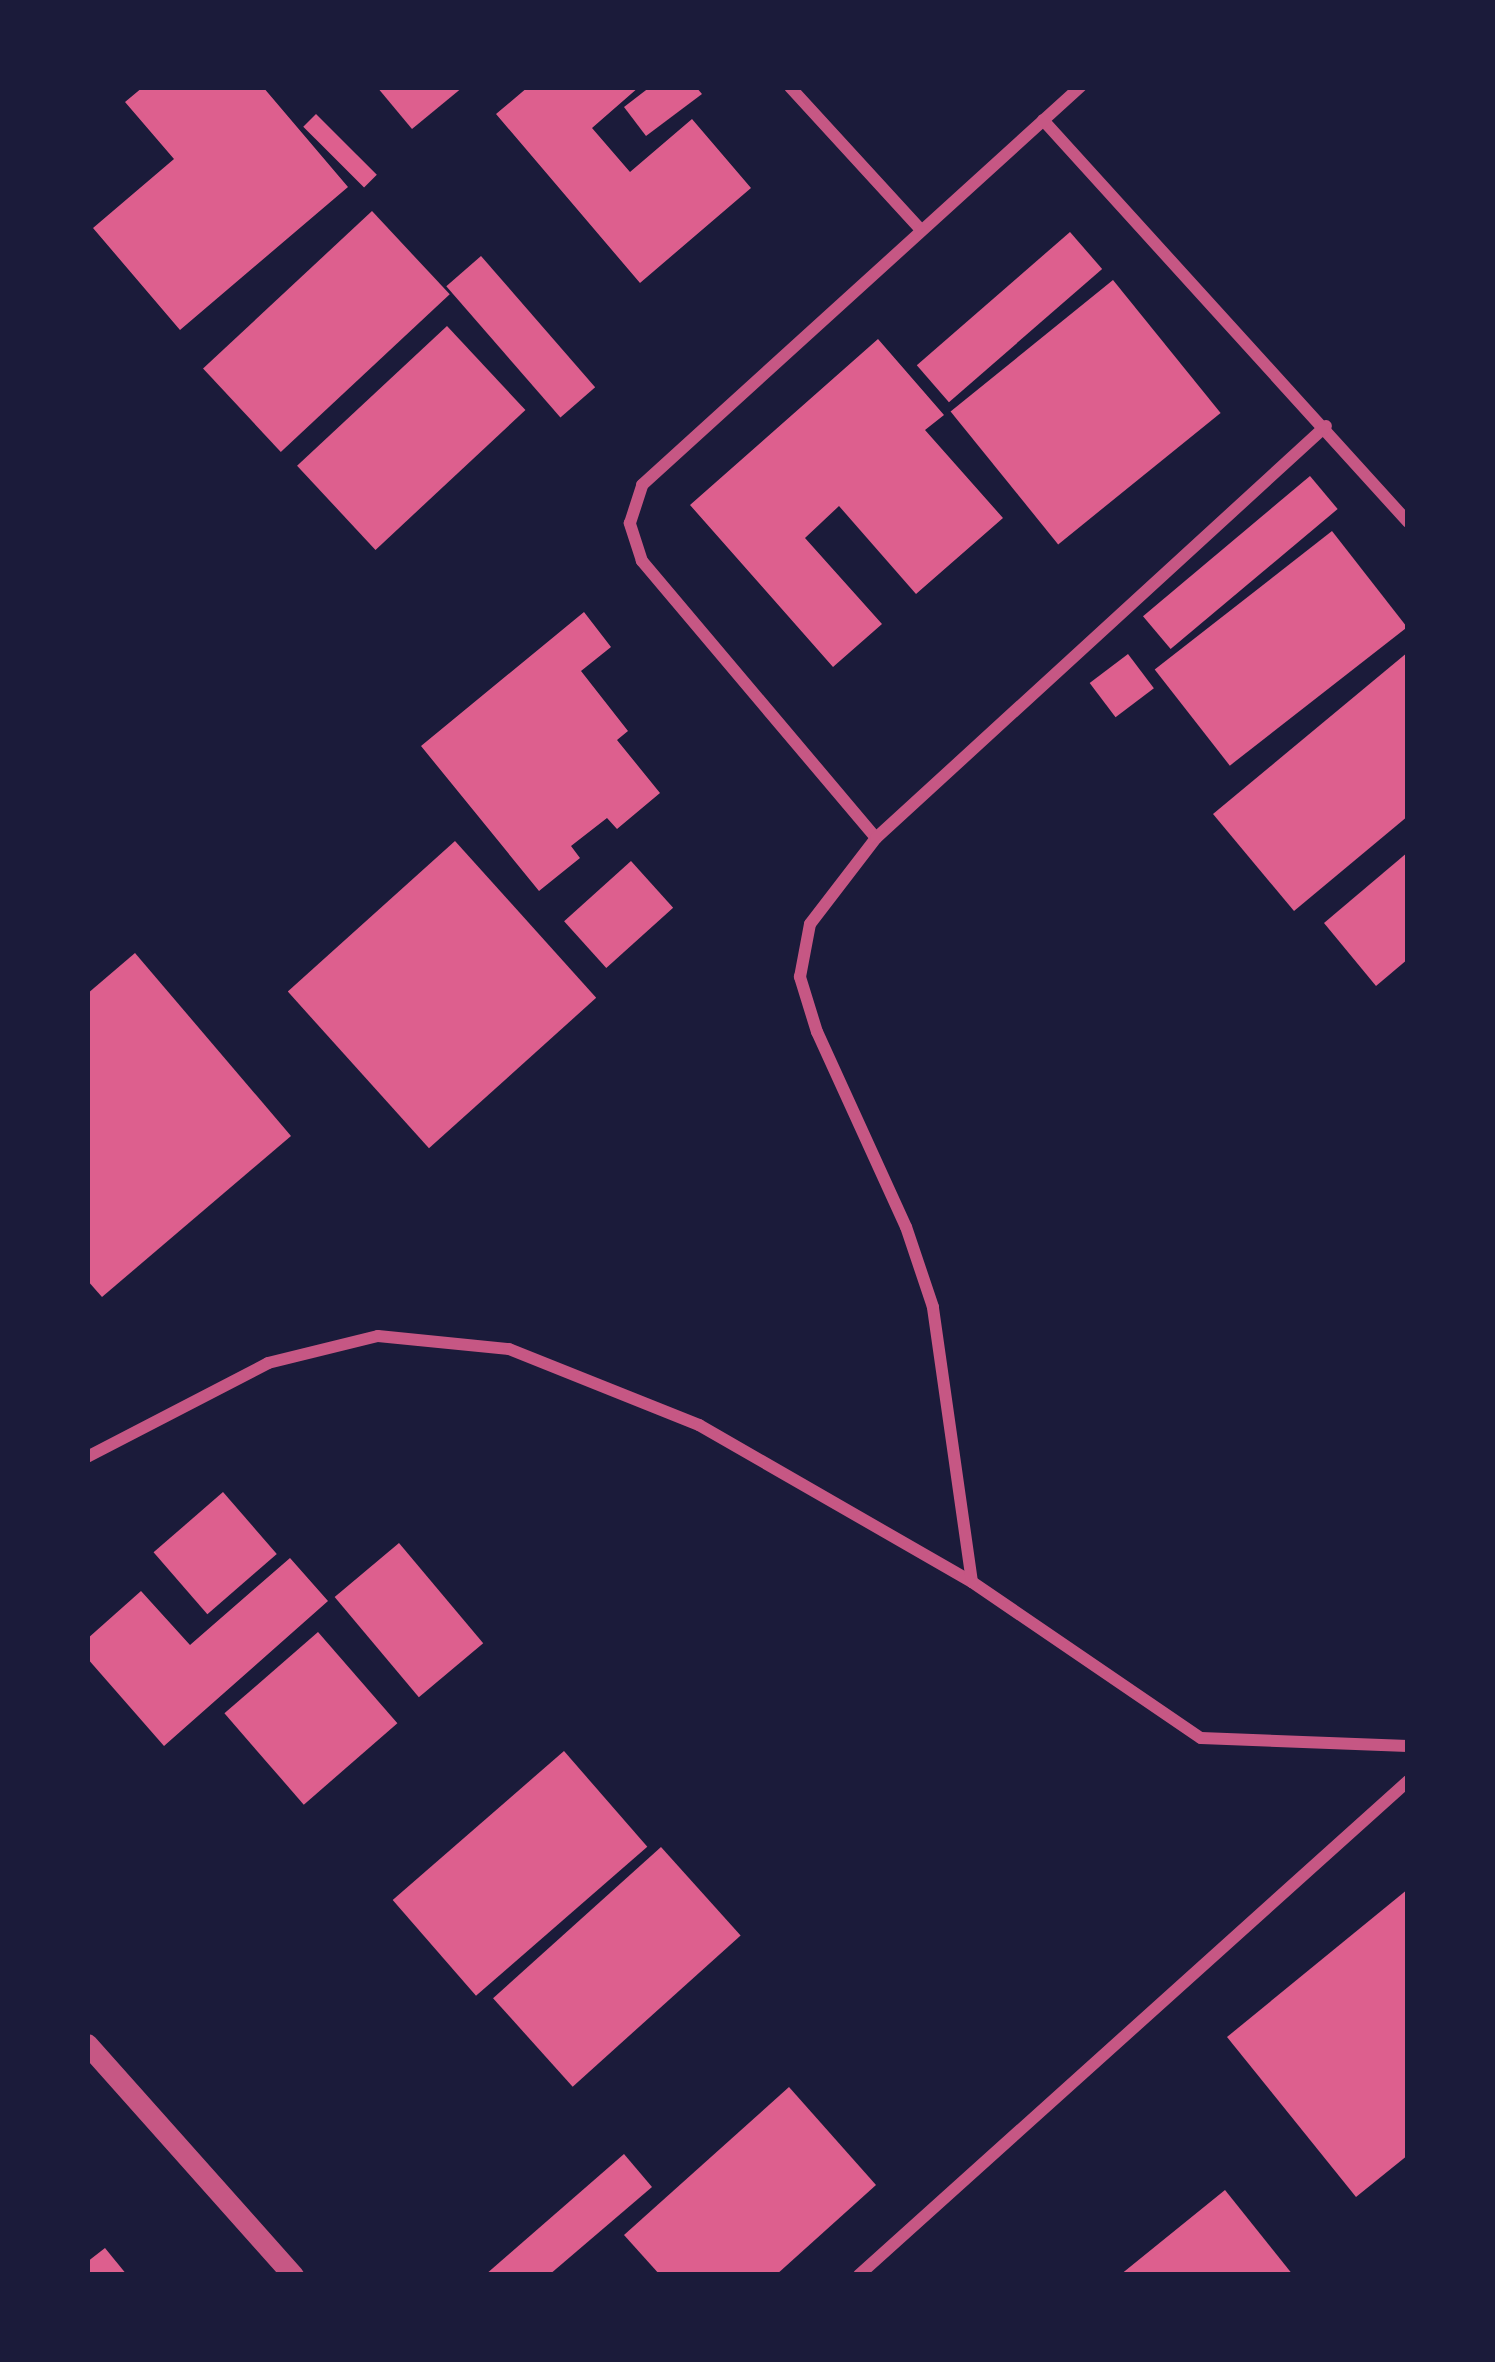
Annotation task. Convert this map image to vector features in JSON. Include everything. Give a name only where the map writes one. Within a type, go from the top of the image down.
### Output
[{"type":"street","points":[[790,87],[921,230]]},
{"type":"street","points":[[876,838],[642,561],[631,523],[642,485],[1080,87]]},
{"type":"street","points":[[1043,120],[1327,426],[1408,522]]},
{"type":"street","points":[[973,1582],[933,1307],[800,977],[810,924],[876,838],[1327,426]]},
{"type":"street","points":[[87,1457],[268,1363],[378,1336],[508,1349],[699,1425],[973,1582],[1201,1738],[1408,1747]]},
{"type":"street","points":[[859,2275],[1408,1781]]},
{"type":"street","points":[[87,2044],[293,2275]]},
{"type":"building","points":[[143,87],[263,87],[348,187],[180,330],[93,228],[174,159],[125,102]]},
{"type":"building","points":[[377,87],[463,87],[412,129]]},
{"type":"building","points":[[528,87],[639,87],[592,128],[630,172],[692,119],[751,188],[640,283],[496,114]]},
{"type":"building","points":[[650,87],[696,87],[702,94],[646,136],[624,107]]},
{"type":"building","points":[[316,114],[377,175],[364,188],[303,127]]},
{"type":"building","points":[[372,211],[450,294],[281,452],[203,369]]},
{"type":"building","points":[[1070,232],[1102,269],[949,402],[917,365]]},
{"type":"building","points":[[481,256],[595,387],[560,417],[446,286]]},
{"type":"building","points":[[1113,280],[1221,413],[1058,544],[951,412]]},
{"type":"building","points":[[447,326],[525,410],[376,550],[297,466]]},
{"type":"building","points":[[878,339],[944,415],[925,430],[1003,518],[916,594],[839,506],[805,538],[882,624],[833,667],[690,505]]},
{"type":"building","points":[[1310,476],[1338,509],[1171,649],[1143,616]]},
{"type":"building","points":[[1332,531],[1407,627],[1230,766],[1155,670]]},
{"type":"building","points":[[584,612],[611,647],[581,671],[628,731],[617,740],[660,793],[617,829],[607,818],[571,846],[580,858],[539,891],[421,746]]},
{"type":"building","points":[[1408,652],[1408,816],[1294,911],[1213,814]]},
{"type":"building","points":[[1128,654],[1154,688],[1116,717],[1090,683]]},
{"type":"building","points":[[455,841],[596,998],[429,1148],[288,992]]},
{"type":"building","points":[[1408,852],[1408,959],[1376,986],[1324,923]]},
{"type":"building","points":[[631,861],[673,908],[606,968],[564,921]]},
{"type":"building","points":[[135,953],[291,1136],[102,1297],[87,1280],[87,994]]},
{"type":"building","points":[[223,1492],[277,1554],[207,1614],[154,1552]]},
{"type":"building","points":[[399,1543],[483,1643],[419,1697],[335,1597]]},
{"type":"building","points":[[290,1558],[328,1601],[164,1746],[87,1658],[87,1639],[141,1591],[190,1645]]},
{"type":"building","points":[[318,1632],[397,1723],[304,1805],[224,1713]]},
{"type":"building","points":[[564,1751],[647,1847],[476,1996],[393,1900]]},
{"type":"building","points":[[661,1847],[741,1935],[573,2087],[493,1998]]},
{"type":"building","points":[[1408,1889],[1408,2155],[1356,2197],[1227,2037]]},
{"type":"building","points":[[789,2087],[876,2185],[776,2275],[660,2275],[624,2235]]},
{"type":"building","points":[[624,2154],[652,2187],[549,2275],[485,2275]]},
{"type":"building","points":[[1225,2190],[1293,2275],[1120,2275]]},
{"type":"building","points":[[105,2248],[127,2275],[87,2275],[87,2262]]}]
